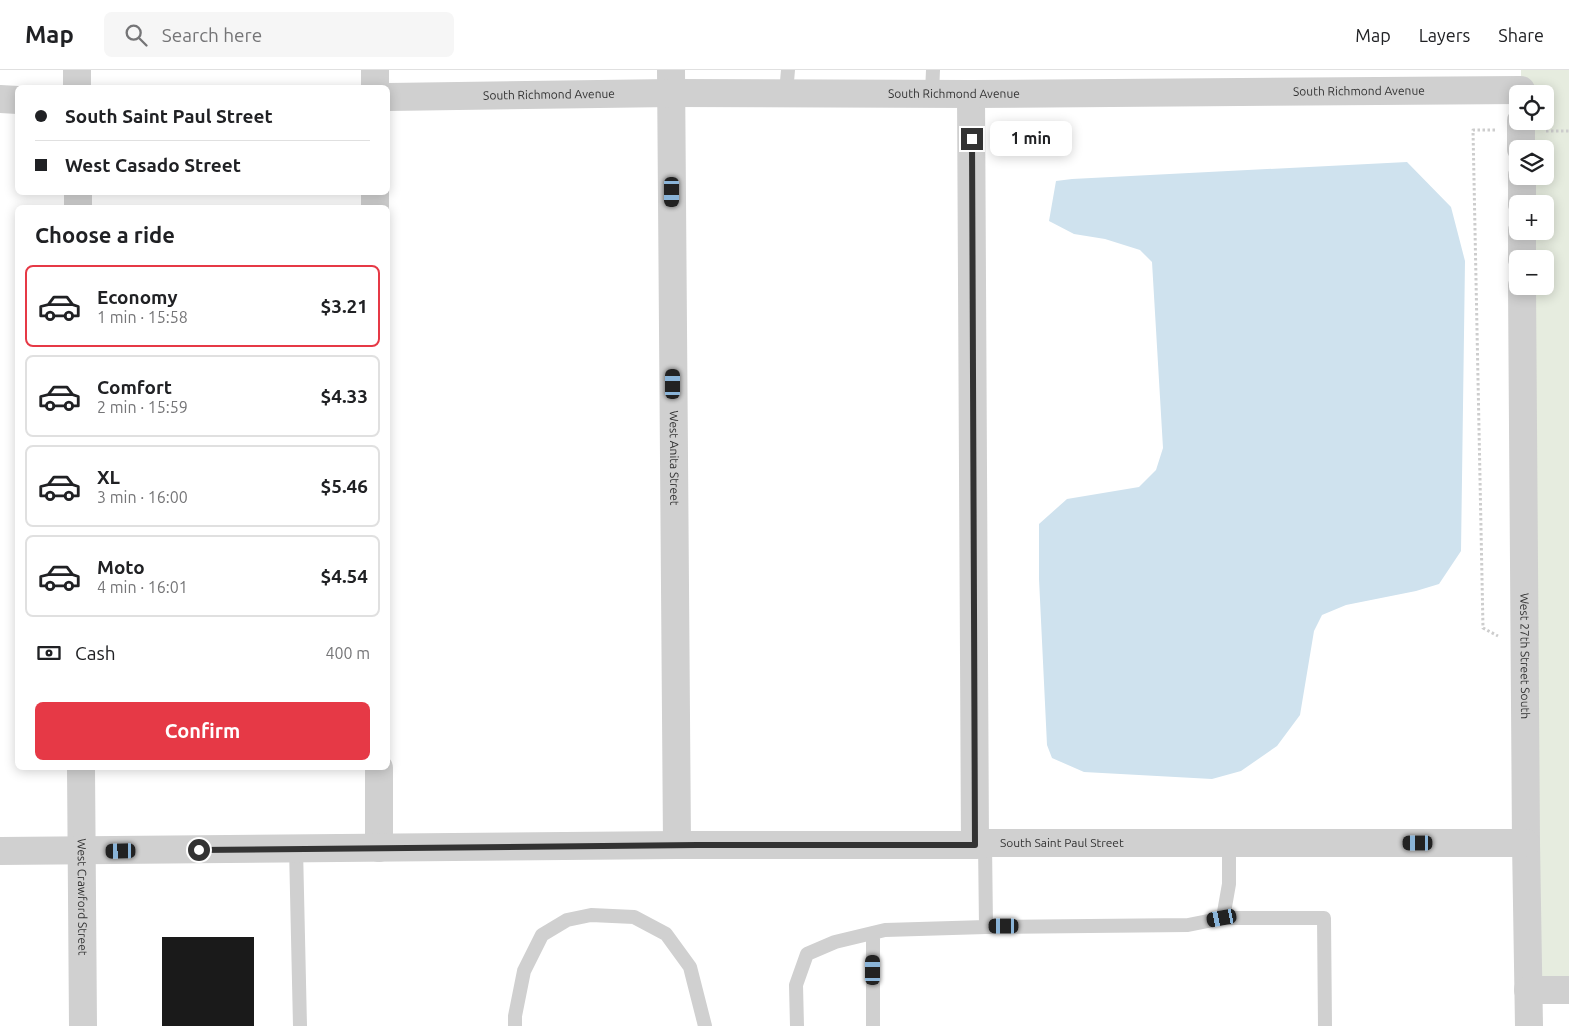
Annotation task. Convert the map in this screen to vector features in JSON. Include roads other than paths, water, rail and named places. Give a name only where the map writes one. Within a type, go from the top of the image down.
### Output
[{"type":"street","points":[[77,70],[77,85]]},
{"type":"street","points":[[375,70],[375,85]]},
{"type":"street","name":"South Richmond Avenue","points":[[390,96],[671,82],[933,82],[971,94],[1509,85]]},
{"type":"street","name":"West Anita Street","points":[[671,82],[677,845]]},
{"type":"street","points":[[971,94],[980,844]]},
{"type":"street","points":[[0,100],[15,100]]},
{"type":"street","name":"West 27th Street South","points":[[1522,295],[1529,1026]]},
{"type":"street","name":"West Crawford Street","points":[[81,770],[83,1026]]},
{"type":"street","points":[[378,770],[379,848]]},
{"type":"street","name":"South Saint Paul Street","points":[[0,851],[677,845],[1526,843]]},
{"type":"street","points":[[1528,990],[1569,990]]},
{"type":"lane","points":[[1222,918],[1229,884],[1229,843]]},
{"type":"lane","points":[[980,844],[986,927]]},
{"type":"lane","points":[[296,848],[300,1026]]},
{"type":"lane","points":[[515,1026],[524,971],[542,935],[567,920],[591,915],[634,917],[666,934],[690,967],[705,1026]]},
{"type":"lane","points":[[797,1026],[796,984],[807,954],[835,942],[885,930],[1188,925],[1222,918],[1324,918],[1325,1026]]},
{"type":"lane","points":[[873,933],[873,1026]]},
{"type":"water","points":[[1407,162],[1451,207],[1465,261],[1461,551],[1439,584],[1416,591],[1346,605],[1322,615],[1314,631],[1300,715],[1277,746],[1241,771],[1212,779],[1084,772],[1052,758],[1047,745],[1039,579],[1039,524],[1067,499],[1139,487],[1156,470],[1163,448],[1152,262],[1140,250],[1105,239],[1074,234],[1049,221],[1056,181]]}]
